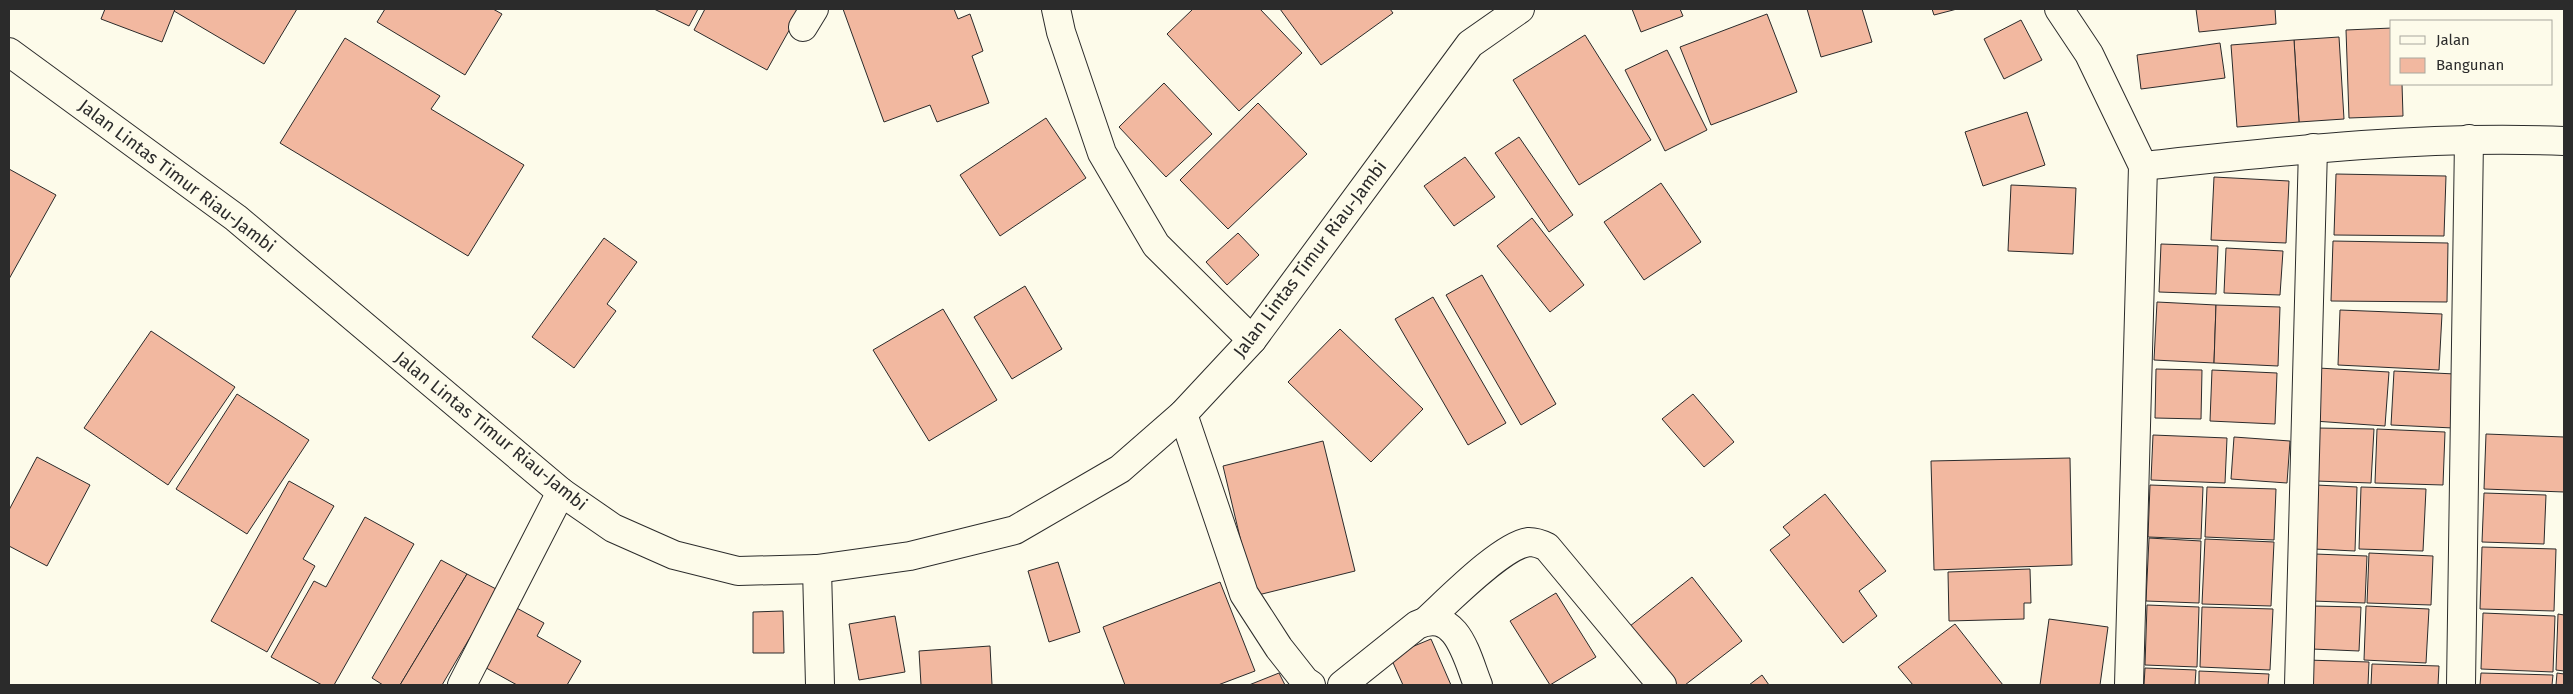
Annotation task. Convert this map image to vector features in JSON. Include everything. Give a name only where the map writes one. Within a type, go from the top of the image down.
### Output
[{"type":"main road","points":[[1056,9],[1102,153],[1156,245],[1252,340]]},
{"type":"main road","name":"Jalan Lintas Timur Riau-Jambi","points":[[9,52],[236,218],[561,492],[614,528],[674,555],[738,571],[817,569],[910,556],[1015,530],[1120,469],[1183,414],[1252,340],[1470,44],[1520,9]]},
{"type":"main road","points":[[2059,9],[2089,54],[2143,166],[2128,685]]},
{"type":"main road","points":[[2143,166],[2312,148],[2468,140],[2564,140]]},
{"type":"main road","points":[[2461,685],[2468,140]]},
{"type":"main road","points":[[2299,685],[2312,148]]},
{"type":"main road","points":[[1183,414],[1244,594],[1279,648],[1305,681],[1311,685]]},
{"type":"main road","points":[[462,685],[561,492]]},
{"type":"main road","points":[[1342,685],[1416,625],[1426,621],[1478,572],[1519,545],[1538,542],[1547,547],[1662,685]]},
{"type":"main road","points":[[817,569],[820,685]]},
{"type":"main road","points":[[1426,621],[1436,621],[1447,626],[1458,635],[1478,685]]},
{"type":"building","points":[[105,9],[175,9],[162,42],[101,19]]},
{"type":"building","points":[[176,9],[297,9],[264,64],[174,11]]},
{"type":"building","points":[[385,9],[493,9],[502,14],[465,75],[377,22]]},
{"type":"building","points":[[654,9],[698,9],[689,26]]},
{"type":"building","points":[[705,9],[801,9],[767,70],[694,30]]},
{"type":"building","points":[[843,9],[954,9],[958,19],[970,14],[983,51],[972,56],[989,103],[937,122],[930,105],[884,122]]},
{"type":"building","points":[[1193,9],[1260,9],[1302,53],[1239,111],[1167,34]]},
{"type":"building","points":[[1280,9],[1390,9],[1393,13],[1321,65]]},
{"type":"building","points":[[1632,9],[1680,9],[1683,16],[1641,32]]},
{"type":"building","points":[[1807,9],[1862,9],[1872,42],[1821,57]]},
{"type":"building","points":[[1932,9],[1957,9],[1934,15]]},
{"type":"building","points":[[2196,9],[2275,9],[2276,24],[2199,32]]},
{"type":"building","points":[[1767,14],[1797,92],[1711,125],[1680,47]]},
{"type":"building","points":[[2021,20],[2042,60],[2004,79],[1984,39]]},
{"type":"building","points":[[2390,28],[2390,85],[2402,85],[2403,116],[2349,118],[2346,30]]},
{"type":"building","points":[[1585,35],[1651,140],[1579,185],[1513,80]]},
{"type":"building","points":[[2339,37],[2344,119],[2299,122],[2294,40]]},
{"type":"building","points":[[345,38],[440,96],[431,109],[524,165],[468,256],[280,143]]},
{"type":"building","points":[[2294,40],[2299,122],[2237,127],[2231,45]]},
{"type":"building","points":[[2220,43],[2225,78],[2141,89],[2137,55]]},
{"type":"building","points":[[1667,50],[1707,130],[1665,151],[1625,70]]},
{"type":"building","points":[[1164,83],[1212,134],[1166,177],[1119,127]]},
{"type":"building","points":[[1258,103],[1307,154],[1228,229],[1180,180]]},
{"type":"building","points":[[2027,112],[2045,165],[1983,186],[1965,132]]},
{"type":"building","points":[[1046,118],[1086,178],[1000,236],[960,175]]},
{"type":"building","points":[[1519,137],[1573,215],[1549,232],[1495,153]]},
{"type":"building","points":[[1465,157],[1495,197],[1454,226],[1424,186]]},
{"type":"building","points":[[9,169],[56,195],[9,279]]},
{"type":"building","points":[[2336,174],[2446,176],[2444,236],[2334,235]]},
{"type":"building","points":[[2214,177],[2289,181],[2286,243],[2211,240]]},
{"type":"building","points":[[1661,183],[1701,242],[1644,280],[1604,222]]},
{"type":"building","points":[[2011,185],[2076,188],[2073,254],[2008,251]]},
{"type":"building","points":[[1532,218],[1584,285],[1550,312],[1497,246]]},
{"type":"building","points":[[1238,233],[1259,255],[1227,285],[1206,262]]},
{"type":"building","points":[[604,238],[637,262],[607,304],[616,311],[574,368],[532,337]]},
{"type":"building","points":[[2333,241],[2448,243],[2447,302],[2331,301]]},
{"type":"building","points":[[2161,244],[2218,246],[2216,294],[2159,292]]},
{"type":"building","points":[[2226,248],[2283,251],[2280,295],[2224,293]]},
{"type":"building","points":[[1482,275],[1556,404],[1521,425],[1446,295]]},
{"type":"building","points":[[1025,286],[1062,349],[1012,379],[974,317]]},
{"type":"building","points":[[1433,297],[1506,423],[1468,445],[1395,319]]},
{"type":"building","points":[[2157,302],[2216,305],[2214,363],[2154,360]]},
{"type":"building","points":[[2216,305],[2280,307],[2278,366],[2214,363]]},
{"type":"building","points":[[943,309],[997,400],[929,441],[873,350]]},
{"type":"building","points":[[2340,310],[2442,314],[2439,370],[2338,365]]},
{"type":"building","points":[[1340,329],[1423,409],[1371,462],[1288,382]]},
{"type":"building","points":[[151,331],[235,387],[168,485],[84,428]]},
{"type":"building","points":[[2318,368],[2389,372],[2385,426],[2314,421]]},
{"type":"building","points":[[2156,369],[2202,370],[2201,419],[2155,418]]},
{"type":"building","points":[[2212,370],[2277,373],[2275,424],[2210,421]]},
{"type":"building","points":[[2394,371],[2455,374],[2453,428],[2391,425]]},
{"type":"building","points":[[237,394],[309,440],[247,534],[176,489]]},
{"type":"building","points":[[1693,394],[1734,442],[1704,467],[1662,419]]},
{"type":"building","points":[[2318,428],[2374,429],[2371,483],[2316,481]]},
{"type":"building","points":[[2377,429],[2445,432],[2443,485],[2375,483]]},
{"type":"building","points":[[2486,434],[2564,437],[2564,492],[2484,489]]},
{"type":"building","points":[[2153,435],[2227,438],[2225,483],[2151,480]]},
{"type":"building","points":[[2234,437],[2290,441],[2287,483],[2231,479]]},
{"type":"building","points":[[1323,441],[1355,571],[1254,596],[1223,466]]},
{"type":"building","points":[[37,457],[90,485],[47,566],[9,546],[9,510]]},
{"type":"building","points":[[2070,458],[2072,565],[1934,570],[1931,461]]},
{"type":"building","points":[[289,481],[334,506],[303,559],[315,566],[267,652],[211,621]]},
{"type":"building","points":[[2150,485],[2203,487],[2201,539],[2148,537]]},
{"type":"building","points":[[2316,485],[2357,487],[2355,551],[2314,549]]},
{"type":"building","points":[[2207,487],[2276,489],[2274,540],[2205,537]]},
{"type":"building","points":[[2361,487],[2426,489],[2423,551],[2359,549]]},
{"type":"building","points":[[2484,493],[2546,495],[2544,544],[2482,542]]},
{"type":"building","points":[[1825,494],[1886,571],[1859,591],[1877,616],[1843,643],[1770,550],[1790,535],[1783,527]]},
{"type":"building","points":[[365,517],[414,544],[334,685],[322,685],[271,657],[314,581],[326,587]]},
{"type":"building","points":[[2149,538],[2201,541],[2199,603],[2146,601]]},
{"type":"building","points":[[2205,539],[2274,542],[2271,606],[2202,604]]},
{"type":"building","points":[[2482,547],[2556,549],[2554,611],[2480,609]]},
{"type":"building","points":[[2369,553],[2433,556],[2431,605],[2367,603]]},
{"type":"building","points":[[2315,554],[2367,556],[2365,603],[2313,601]]},
{"type":"building","points":[[441,560],[467,574],[400,685],[383,685],[372,678]]},
{"type":"building","points":[[1058,562],[1080,632],[1049,642],[1028,571]]},
{"type":"building","points":[[2030,569],[2031,603],[2024,603],[2024,619],[1949,621],[1948,572]]},
{"type":"building","points":[[467,574],[498,590],[442,685],[400,685]]},
{"type":"building","points":[[1692,577],[1742,641],[1685,685],[1676,685],[1630,626]]},
{"type":"building","points":[[1220,582],[1255,671],[1218,685],[1125,685],[1103,627]]},
{"type":"building","points":[[1556,593],[1596,657],[1550,685],[1510,621]]},
{"type":"building","points":[[2147,605],[2199,607],[2197,667],[2145,665]]},
{"type":"building","points":[[513,606],[544,623],[537,636],[581,661],[567,685],[517,685],[479,664]]},
{"type":"building","points":[[2313,606],[2361,607],[2359,651],[2312,649]]},
{"type":"building","points":[[2366,606],[2429,609],[2426,663],[2364,660]]},
{"type":"building","points":[[2202,607],[2273,609],[2270,670],[2200,667]]},
{"type":"building","points":[[783,611],[784,653],[753,653],[753,612]]},
{"type":"building","points":[[2483,613],[2555,616],[2553,672],[2481,669]]},
{"type":"building","points":[[2558,614],[2564,615],[2564,671],[2556,670]]},
{"type":"building","points":[[895,616],[905,672],[859,680],[849,624]]},
{"type":"building","points":[[2049,619],[2108,627],[2100,685],[2040,685]]},
{"type":"building","points":[[1955,624],[2003,685],[1913,685],[1898,667]]},
{"type":"building","points":[[1431,639],[1451,685],[1403,685],[1390,656]]},
{"type":"building","points":[[990,646],[992,685],[921,685],[919,651]]},
{"type":"building","points":[[2307,660],[2369,662],[2368,685],[2307,685]]},
{"type":"building","points":[[2372,664],[2439,666],[2438,685],[2371,685]]},
{"type":"building","points":[[2145,668],[2196,670],[2195,685],[2144,685]]},
{"type":"building","points":[[2199,671],[2269,674],[2268,685],[2199,685]]},
{"type":"building","points":[[1279,673],[1285,685],[1249,685]]},
{"type":"building","points":[[2481,673],[2553,675],[2552,685],[2480,685]]},
{"type":"building","points":[[2557,673],[2564,674],[2564,685],[2556,685]]},
{"type":"building","points":[[1762,675],[1769,685],[1749,685]]}]
